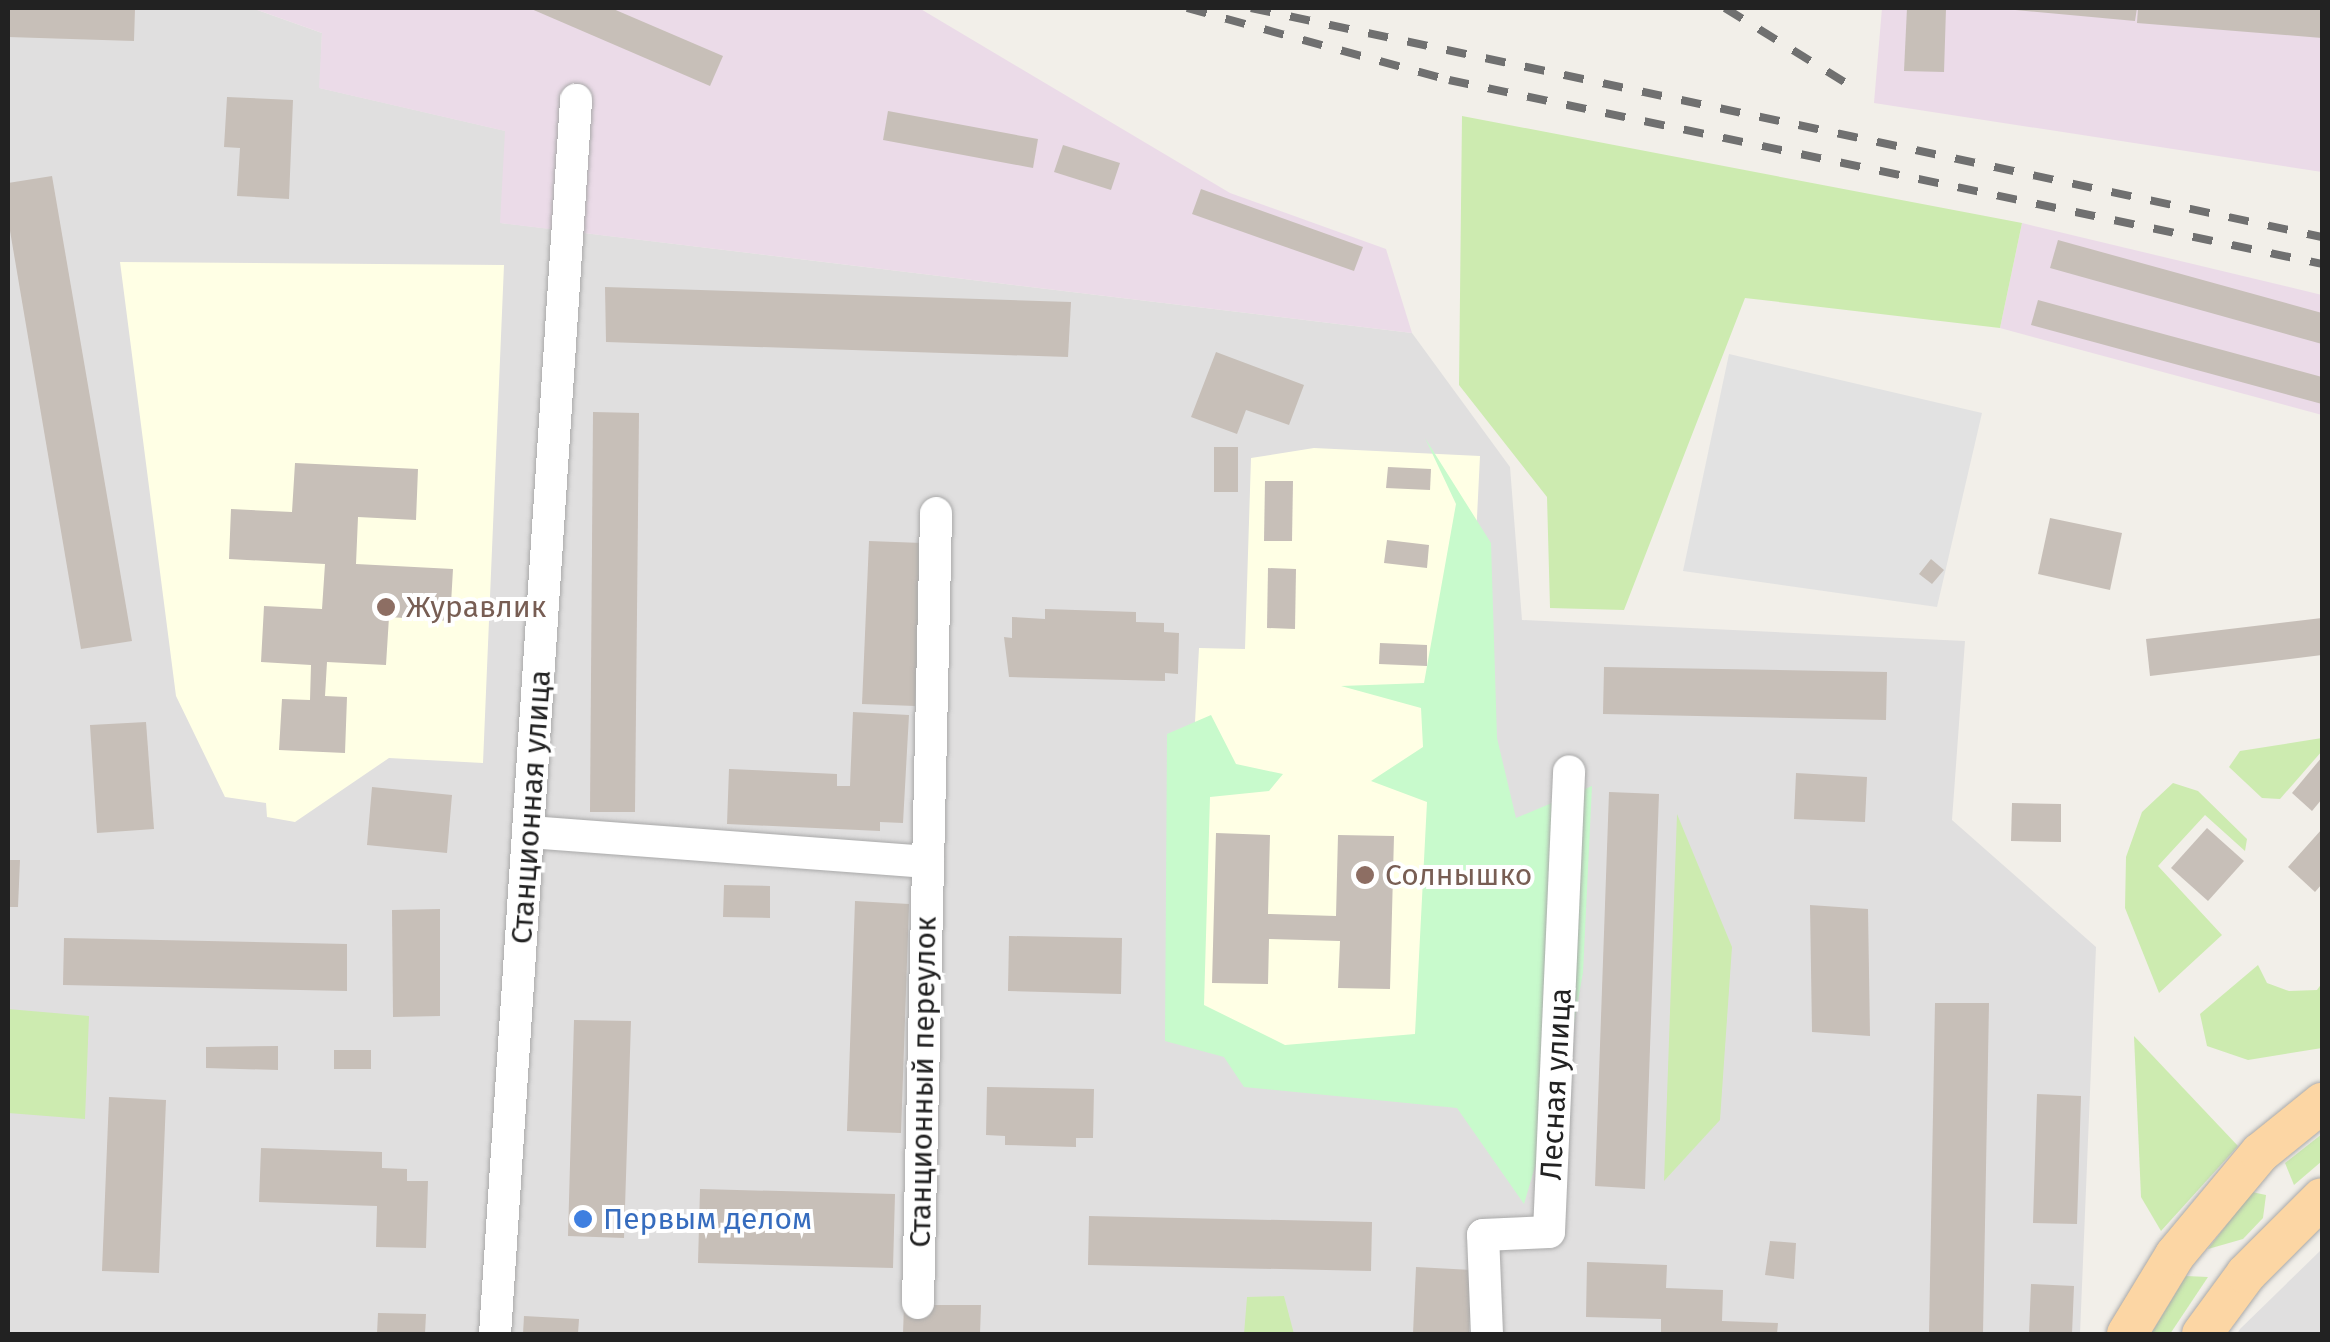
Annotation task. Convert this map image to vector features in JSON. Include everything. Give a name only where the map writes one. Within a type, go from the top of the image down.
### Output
[{"type":"main road","points":[[2127,1334],[2175,1256],[2260,1153],[2322,1103]]},
{"type":"main road","points":[[2202,1334],[2246,1274],[2322,1198]]},
{"type":"street","name":"Станционная улица","points":[[495,1334],[576,100]]},
{"type":"street","name":"Станционный переулок","points":[[918,1302],[936,513]]},
{"type":"street","name":"Лесная улица","points":[[1487,1334],[1483,1235],[1549,1232],[1570,771]]},
{"type":"street","points":[[529,832],[928,862]]},
{"type":"shaded area","points":[[8,8],[252,8],[322,33],[320,88],[506,131],[501,223],[1412,333],[1510,467],[1522,620],[1965,641],[1952,820],[2096,947],[2080,1334],[8,1334]]},
{"type":"shaded area","points":[[252,8],[919,8],[1230,193],[1386,249],[1412,333],[500,223],[505,131],[319,88],[322,33]]},
{"type":"shaded area","points":[[1882,8],[2322,8],[2322,172],[1874,103]]},
{"type":"shaded area","points":[[2022,223],[2322,295],[2322,415],[2000,328]]},
{"type":"shaded area","points":[[120,262],[504,265],[483,763],[389,758],[295,822],[267,817],[266,803],[225,797],[176,696]]},
{"type":"shaded area","points":[[1729,354],[1982,413],[1937,607],[1683,571]]},
{"type":"shaded area","points":[[1314,448],[1480,456],[1450,1071],[1178,1037],[1199,648],[1245,649],[1251,458]]},
{"type":"shaded area","points":[[2322,1249],[2322,1334],[2237,1334],[2240,1329]]},
{"type":"green space","points":[[1462,116],[2022,223],[2000,328],[1745,298],[1624,610],[1550,608],[1547,497],[1459,385]]},
{"type":"green space","points":[[1425,438],[1491,543],[1497,738],[1516,818],[1592,786],[1583,972],[1570,1048],[1524,1204],[1457,1108],[1244,1087],[1224,1057],[1165,1041],[1167,734],[1211,715],[1236,764],[1283,774],[1269,791],[1210,797],[1204,1005],[1285,1045],[1415,1034],[1427,802],[1371,781],[1423,747],[1421,708],[1341,686],[1424,683],[1456,504]]},
{"type":"green space","points":[[2322,738],[2322,751],[2280,799],[2262,798],[2229,767],[2240,751]]},
{"type":"green space","points":[[2173,783],[2198,791],[2247,839],[2245,851],[2205,815],[2158,866],[2222,935],[2159,993],[2125,908],[2126,857],[2142,812]]},
{"type":"green space","points":[[1677,814],[1732,947],[1720,1120],[1664,1181]]},
{"type":"green space","points":[[2258,965],[2267,983],[2289,991],[2317,990],[2322,983],[2322,1048],[2248,1060],[2207,1046],[2200,1014]]},
{"type":"green space","points":[[8,1009],[89,1016],[85,1119],[8,1113]]},
{"type":"green space","points":[[2134,1036],[2238,1146],[2161,1231],[2141,1197]]},
{"type":"green space","points":[[2322,1134],[2322,1161],[2294,1185],[2285,1163]]},
{"type":"green space","points":[[2252,1192],[2266,1195],[2263,1218],[2243,1239],[2208,1249]]},
{"type":"green space","points":[[2186,1276],[2208,1277],[2170,1334],[2151,1334]]},
{"type":"green space","points":[[1284,1296],[1294,1334],[1244,1334],[1247,1297]]},
{"type":"building","points":[[8,8],[135,8],[134,41],[8,37]]},
{"type":"building","points":[[529,8],[611,8],[723,56],[710,86]]},
{"type":"building","points":[[1907,8],[1946,8],[1944,72],[1904,71]]},
{"type":"building","points":[[1994,8],[2137,8],[2135,21]]},
{"type":"building","points":[[2138,8],[2322,8],[2322,38],[2137,23]]},
{"type":"building","points":[[227,97],[293,100],[289,199],[237,196],[240,148],[224,147]]},
{"type":"building","points":[[888,111],[1038,139],[1033,168],[883,140]]},
{"type":"building","points":[[1063,145],[1120,163],[1111,190],[1054,172]]},
{"type":"building","points":[[52,176],[132,641],[81,649],[8,219],[8,183]]},
{"type":"building","points":[[1201,189],[1363,247],[1354,271],[1192,214]]},
{"type":"building","points":[[2058,240],[2322,313],[2322,344],[2050,268]]},
{"type":"building","points":[[605,287],[1071,302],[1068,357],[606,342]]},
{"type":"building","points":[[2038,300],[2322,377],[2322,404],[2031,325]]},
{"type":"building","points":[[1216,352],[1304,385],[1289,425],[1246,410],[1237,434],[1191,417]]},
{"type":"building","points":[[593,412],[639,413],[635,812],[590,812]]},
{"type":"building","points":[[1214,447],[1238,447],[1238,492],[1214,492]]},
{"type":"building","name":"Журавлик","points":[[295,463],[418,469],[416,520],[358,517],[356,564],[453,569],[450,621],[389,617],[386,665],[327,662],[325,696],[347,697],[345,753],[279,750],[282,699],[310,700],[311,665],[261,662],[264,606],[322,609],[325,564],[229,559],[231,509],[292,512]]},
{"type":"building","points":[[1388,467],[1431,469],[1430,490],[1386,488]]},
{"type":"building","points":[[1265,481],[1293,481],[1292,541],[1264,541]]},
{"type":"building","points":[[2050,518],[2122,533],[2110,590],[2038,574]]},
{"type":"building","points":[[1387,540],[1429,545],[1427,568],[1384,563]]},
{"type":"building","points":[[869,541],[922,543],[915,706],[862,704]]},
{"type":"building","points":[[1931,559],[1944,570],[1932,584],[1919,574]]},
{"type":"building","points":[[1268,568],[1296,569],[1295,629],[1267,628]]},
{"type":"building","points":[[1045,609],[1136,612],[1136,622],[1164,623],[1164,632],[1179,633],[1178,674],[1165,673],[1165,681],[1009,677],[1004,637],[1012,638],[1012,617],[1045,619]]},
{"type":"building","points":[[2322,618],[2322,655],[2150,676],[2146,639]]},
{"type":"building","points":[[1380,643],[1427,645],[1427,666],[1379,664]]},
{"type":"building","points":[[1604,667],[1887,672],[1886,720],[1603,714]]},
{"type":"building","points":[[853,712],[909,715],[903,823],[880,822],[880,831],[727,824],[729,769],[837,774],[837,786],[850,786]]},
{"type":"building","points":[[146,722],[154,829],[97,833],[90,725]]},
{"type":"building","points":[[2322,757],[2322,799],[2312,811],[2292,793]]},
{"type":"building","points":[[1796,773],[1867,777],[1865,822],[1794,819]]},
{"type":"building","points":[[372,787],[452,795],[447,853],[367,845]]},
{"type":"building","points":[[1609,792],[1659,794],[1645,1189],[1595,1186]]},
{"type":"building","points":[[2012,803],[2061,804],[2061,842],[2011,841]]},
{"type":"building","points":[[2207,828],[2244,861],[2208,901],[2171,868]]},
{"type":"building","points":[[2322,829],[2322,884],[2315,892],[2288,867]]},
{"type":"building","name":"Солнышко","points":[[1216,833],[1270,835],[1268,914],[1336,916],[1338,835],[1394,836],[1390,989],[1338,988],[1340,941],[1269,939],[1268,984],[1212,983]]},
{"type":"building","points":[[8,860],[20,860],[18,907],[8,907]]},
{"type":"building","points":[[724,885],[770,886],[770,918],[723,917]]},
{"type":"building","points":[[855,901],[909,904],[901,1133],[847,1131]]},
{"type":"building","points":[[1810,905],[1868,909],[1870,1036],[1812,1032]]},
{"type":"building","points":[[440,909],[440,1016],[393,1017],[392,910]]},
{"type":"building","points":[[1009,936],[1122,938],[1121,994],[1008,991]]},
{"type":"building","points":[[64,938],[347,944],[347,991],[63,985]]},
{"type":"building","points":[[1935,1003],[1989,1003],[1983,1334],[1929,1334]]},
{"type":"building","points":[[574,1020],[631,1021],[624,1238],[568,1236]]},
{"type":"building","points":[[278,1046],[278,1070],[206,1068],[206,1047]]},
{"type":"building","points":[[334,1050],[371,1050],[371,1069],[334,1069]]},
{"type":"building","points":[[987,1087],[1094,1089],[1093,1138],[1076,1138],[1076,1147],[1005,1145],[1005,1136],[986,1135]]},
{"type":"building","points":[[2037,1094],[2081,1096],[2077,1224],[2033,1223]]},
{"type":"building","points":[[109,1097],[166,1100],[159,1273],[102,1271]]},
{"type":"building","points":[[261,1148],[382,1152],[382,1168],[407,1169],[407,1181],[428,1181],[426,1248],[376,1247],[377,1206],[259,1202]]},
{"type":"building","points":[[700,1189],[895,1194],[893,1268],[698,1263]]},
{"type":"building","points":[[1089,1216],[1372,1222],[1371,1271],[1088,1265]]},
{"type":"building","points":[[1770,1241],[1796,1243],[1794,1279],[1765,1275]]},
{"type":"building","points":[[1587,1262],[1667,1265],[1666,1288],[1723,1290],[1722,1321],[1778,1323],[1777,1334],[1661,1334],[1661,1319],[1586,1317]]},
{"type":"building","points":[[1416,1267],[1472,1270],[1469,1334],[1413,1334]]},
{"type":"building","points":[[2031,1284],[2074,1286],[2072,1334],[2029,1334]]},
{"type":"building","points":[[904,1305],[981,1305],[980,1334],[903,1334]]},
{"type":"building","points":[[378,1313],[426,1314],[425,1334],[377,1334]]},
{"type":"building","points":[[524,1316],[579,1319],[578,1334],[523,1334]]},
{"type":"railway","points":[[1187,8],[1449,80],[2322,264]]},
{"type":"railway","points":[[1251,8],[2322,237]]},
{"type":"railway","points":[[1725,8],[1854,88]]},
{"type":"place","name":"Журавлик","points":[[386,607]]},
{"type":"place","name":"Солнышко","points":[[1365,875]]},
{"type":"place","name":"Первым делом","points":[[583,1219]]}]
